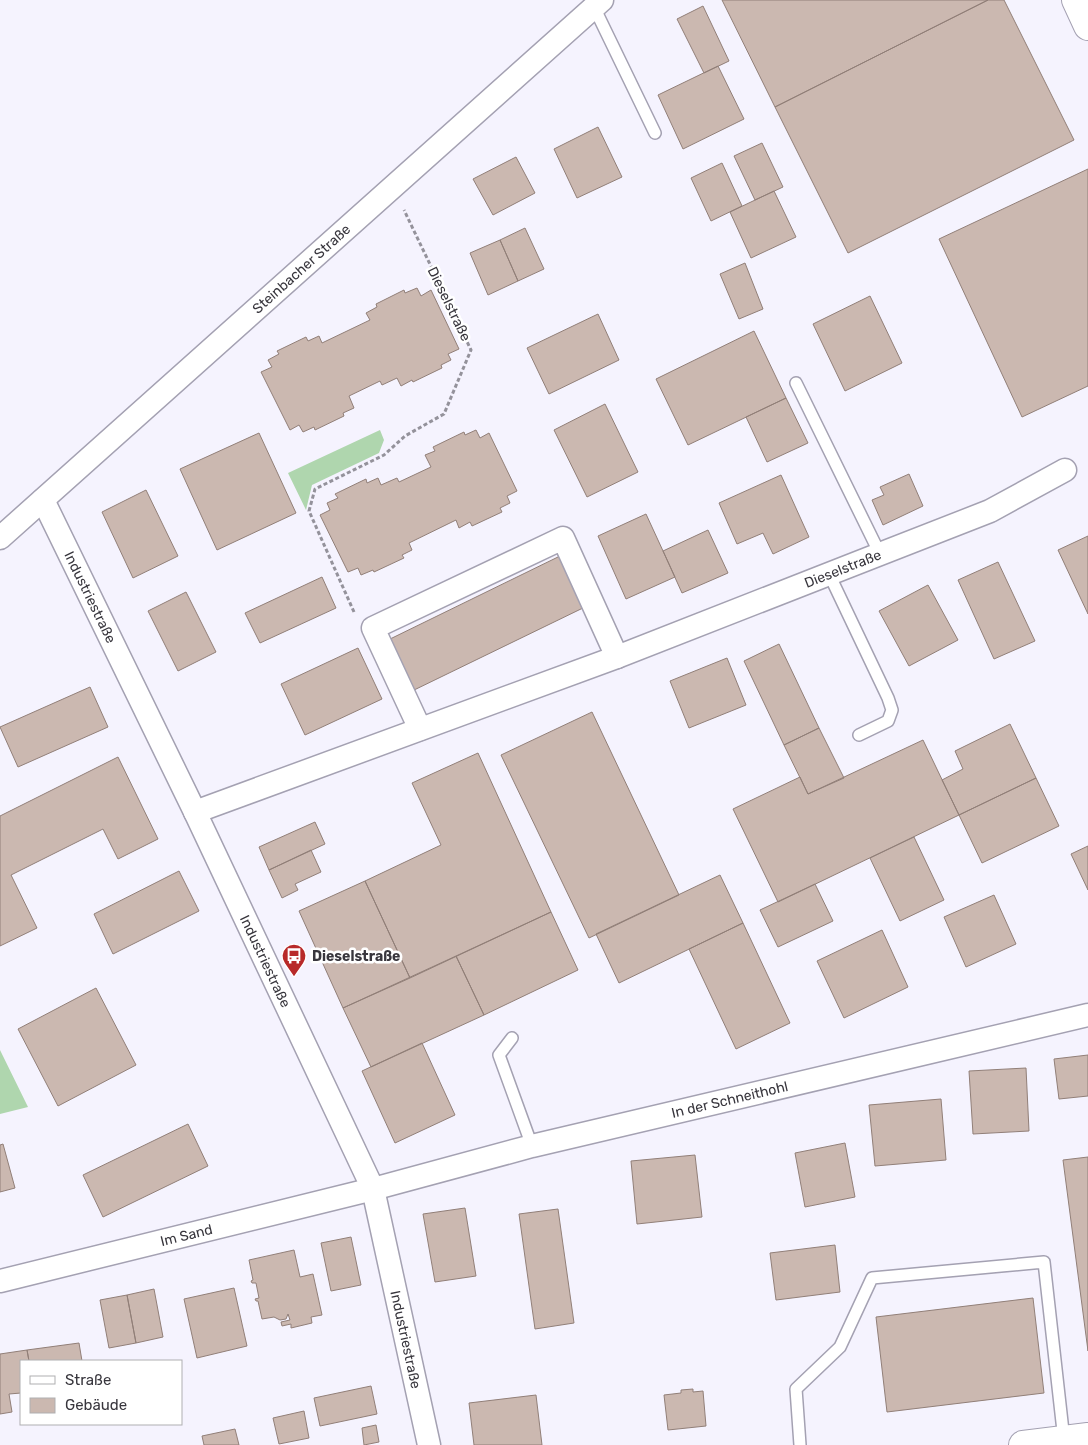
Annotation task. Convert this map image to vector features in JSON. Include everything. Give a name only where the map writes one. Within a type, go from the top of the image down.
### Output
[{"type":"street","points":[[1076,0],[1088,26]]},
{"type":"street","name":"Steinbacher Straße","points":[[0,538],[598,4]]},
{"type":"street","name":"Dieselstraße","points":[[195,812],[617,657],[990,511],[1065,470]]},
{"type":"street","name":"Industriestraße","points":[[43,500],[195,812],[373,1190],[429,1445]]},
{"type":"street","points":[[420,729],[374,628],[563,538],[617,657]]},
{"type":"street","name":"In der Schneithohl","points":[[373,1190],[532,1146],[1088,1015]]},
{"type":"street","name":"Im Sand","points":[[0,1281],[373,1190]]},
{"type":"street","points":[[1023,1445],[1073,1441]]},
{"type":"lane","points":[[598,4],[655,133]]},
{"type":"lane","points":[[796,383],[880,554]]},
{"type":"lane","points":[[829,574],[892,710],[888,721],[859,735]]},
{"type":"lane","points":[[512,1038],[499,1055],[532,1146]]},
{"type":"lane","points":[[800,1445],[796,1389],[840,1347],[872,1278],[1044,1262],[1073,1441]]},
{"type":"path","name":"Dieselstraße","points":[[312,499],[314,489],[384,455],[405,436],[444,414],[471,350],[393,186]]},
{"type":"green space","points":[[380,430],[384,440],[379,453],[312,485],[306,510],[288,473]]},
{"type":"green space","points":[[0,1050],[28,1107],[0,1114]]},
{"type":"building","points":[[722,0],[988,0],[775,107]]},
{"type":"building","points":[[988,0],[1004,0],[1074,140],[848,253],[775,107]]},
{"type":"building","points":[[703,6],[729,61],[704,73],[677,19]]},
{"type":"building","points":[[718,66],[744,119],[683,149],[658,95]]},
{"type":"building","points":[[598,127],[622,177],[577,198],[554,149]]},
{"type":"building","points":[[762,143],[783,187],[755,200],[734,156]]},
{"type":"building","points":[[516,157],[535,193],[493,215],[473,179]]},
{"type":"building","points":[[722,163],[742,206],[711,221],[691,178]]},
{"type":"building","points":[[1088,169],[1088,386],[1022,417],[939,239]]},
{"type":"building","points":[[774,191],[796,237],[751,258],[730,212]]},
{"type":"building","points":[[525,228],[544,269],[518,281],[500,240]]},
{"type":"building","points":[[500,240],[518,281],[488,295],[470,253]]},
{"type":"building","points":[[745,263],[763,309],[739,319],[720,274]]},
{"type":"building","points":[[417,288],[421,296],[431,290],[459,349],[448,354],[451,360],[441,365],[442,368],[413,382],[412,380],[401,386],[397,378],[382,385],[380,381],[349,396],[354,408],[343,413],[344,416],[315,430],[314,427],[303,432],[299,425],[290,430],[261,372],[272,367],[268,360],[279,354],[277,351],[306,337],[308,341],[319,336],[322,343],[370,320],[366,313],[377,307],[376,304],[404,290],[405,293]]},
{"type":"building","points":[[870,296],[902,363],[845,391],[813,324]]},
{"type":"building","points":[[598,314],[619,360],[549,394],[527,348]]},
{"type":"building","points":[[754,331],[786,398],[688,445],[656,379]]},
{"type":"building","points":[[786,398],[808,443],[767,462],[746,417]]},
{"type":"building","points":[[605,404],[638,472],[587,497],[554,430]]},
{"type":"building","points":[[476,430],[480,438],[489,433],[517,491],[507,496],[510,503],[500,508],[502,512],[472,526],[470,522],[459,528],[456,520],[409,543],[412,550],[402,555],[404,558],[374,572],[373,570],[361,575],[358,568],[348,572],[320,515],[330,510],[327,503],[338,498],[335,494],[366,479],[367,483],[378,478],[381,485],[397,478],[399,482],[431,467],[425,455],[435,451],[433,447],[464,432],[465,435]]},
{"type":"building","points":[[259,433],[296,513],[217,550],[180,469]]},
{"type":"building","points":[[909,474],[923,506],[883,525],[872,500],[884,495],[880,487]]},
{"type":"building","points":[[781,475],[809,537],[773,554],[763,533],[737,544],[719,503]]},
{"type":"building","points":[[146,490],[178,556],[133,578],[102,512]]},
{"type":"building","points":[[646,514],[675,577],[626,599],[598,536]]},
{"type":"building","points":[[708,530],[728,573],[682,593],[663,551]]},
{"type":"building","points":[[1088,536],[1088,614],[1058,550]]},
{"type":"building","points":[[560,556],[585,607],[410,692],[386,641]]},
{"type":"building","points":[[998,562],[1035,641],[994,659],[958,580]]},
{"type":"building","points":[[322,577],[336,608],[260,643],[245,613]]},
{"type":"building","points":[[928,585],[958,640],[909,666],[879,611]]},
{"type":"building","points":[[186,592],[216,652],[178,671],[148,611]]},
{"type":"building","points":[[779,644],[819,728],[784,745],[744,661]]},
{"type":"building","points":[[358,648],[382,699],[305,735],[281,684]]},
{"type":"building","points":[[727,658],[746,705],[689,728],[670,681]]},
{"type":"building","points":[[90,687],[108,727],[18,767],[0,727]]},
{"type":"building","points":[[592,712],[679,895],[589,938],[501,755]]},
{"type":"building","points":[[1010,724],[1036,778],[959,815],[942,780],[963,769],[955,751]]},
{"type":"building","points":[[819,728],[844,778],[808,794],[784,745]]},
{"type":"building","points":[[923,740],[959,815],[778,902],[733,809],[800,777],[808,794]]},
{"type":"building","points":[[478,753],[551,912],[410,978],[365,881],[441,845],[412,783]]},
{"type":"building","points":[[118,757],[158,839],[118,859],[103,829],[11,875],[37,928],[0,946],[0,816]]},
{"type":"building","points":[[1036,778],[1059,826],[982,863],[959,815]]},
{"type":"building","points":[[315,822],[325,844],[269,870],[259,847]]},
{"type":"building","points":[[914,837],[944,900],[900,921],[870,858]]},
{"type":"building","points":[[1088,846],[1088,890],[1071,854]]},
{"type":"building","points":[[311,850],[321,872],[295,884],[298,890],[282,898],[269,870]]},
{"type":"building","points":[[179,871],[199,911],[113,954],[94,914]]},
{"type":"building","points":[[720,875],[743,923],[619,983],[596,934]]},
{"type":"building","points":[[365,881],[410,978],[343,1008],[299,911]]},
{"type":"building","points":[[815,884],[833,921],[778,947],[760,910]]},
{"type":"building","points":[[994,895],[1016,944],[966,967],[944,917]]},
{"type":"building","points":[[551,912],[578,970],[484,1015],[456,956]]},
{"type":"building","points":[[743,923],[790,1023],[736,1049],[689,949]]},
{"type":"building","points":[[882,930],[908,987],[844,1018],[817,961]]},
{"type":"building","points":[[456,956],[484,1015],[371,1067],[343,1008]]},
{"type":"building","points":[[96,988],[136,1065],[58,1106],[18,1029]]},
{"type":"building","points":[[422,1043],[455,1115],[395,1143],[362,1071]]},
{"type":"building","points":[[1088,1055],[1088,1096],[1059,1099],[1054,1059]]},
{"type":"building","points":[[1026,1068],[1029,1131],[973,1134],[969,1071]]},
{"type":"building","points":[[941,1099],[946,1160],[875,1166],[869,1105]]},
{"type":"building","points":[[188,1124],[208,1166],[103,1217],[83,1175]]},
{"type":"building","points":[[845,1143],[855,1197],[805,1207],[795,1153]]},
{"type":"building","points":[[3,1144],[15,1188],[0,1192],[0,1145]]},
{"type":"building","points":[[695,1155],[702,1217],[637,1224],[631,1161]]},
{"type":"building","points":[[1088,1157],[1088,1351],[1063,1160]]},
{"type":"building","points":[[465,1208],[476,1276],[435,1282],[423,1214]]},
{"type":"building","points":[[558,1209],[574,1323],[535,1329],[519,1214]]},
{"type":"building","points":[[351,1237],[361,1285],[331,1291],[321,1243]]},
{"type":"building","points":[[835,1245],[840,1292],[776,1300],[770,1253]]},
{"type":"building","points":[[294,1250],[300,1277],[313,1274],[322,1315],[311,1317],[312,1323],[291,1328],[291,1324],[282,1326],[281,1322],[290,1320],[288,1314],[286,1319],[280,1320],[274,1317],[262,1319],[258,1301],[255,1299],[259,1298],[256,1283],[251,1281],[253,1280],[249,1260]]},
{"type":"building","points":[[234,1288],[247,1346],[197,1358],[184,1299]]},
{"type":"building","points":[[154,1289],[163,1337],[136,1343],[127,1295]]},
{"type":"building","points":[[127,1295],[136,1343],[109,1348],[100,1300]]},
{"type":"building","points":[[1033,1298],[1044,1393],[887,1412],[876,1317]]},
{"type":"building","points":[[79,1343],[82,1360],[29,1360],[27,1350]]},
{"type":"building","points":[[27,1350],[29,1360],[20,1360],[20,1393],[9,1394],[12,1412],[0,1414],[0,1354]]},
{"type":"building","points":[[371,1386],[377,1414],[320,1426],[314,1398]]},
{"type":"building","points":[[693,1389],[693,1392],[703,1391],[706,1426],[668,1430],[664,1395]]},
{"type":"building","points":[[536,1395],[542,1445],[474,1445],[469,1403]]},
{"type":"building","points":[[304,1411],[309,1438],[279,1444],[273,1418]]},
{"type":"building","points":[[376,1425],[379,1442],[364,1445],[362,1428]]},
{"type":"building","points":[[235,1429],[239,1445],[204,1445],[202,1436]]},
{"type":"place","name":"Dieselstraße","points":[[294,977]]}]
